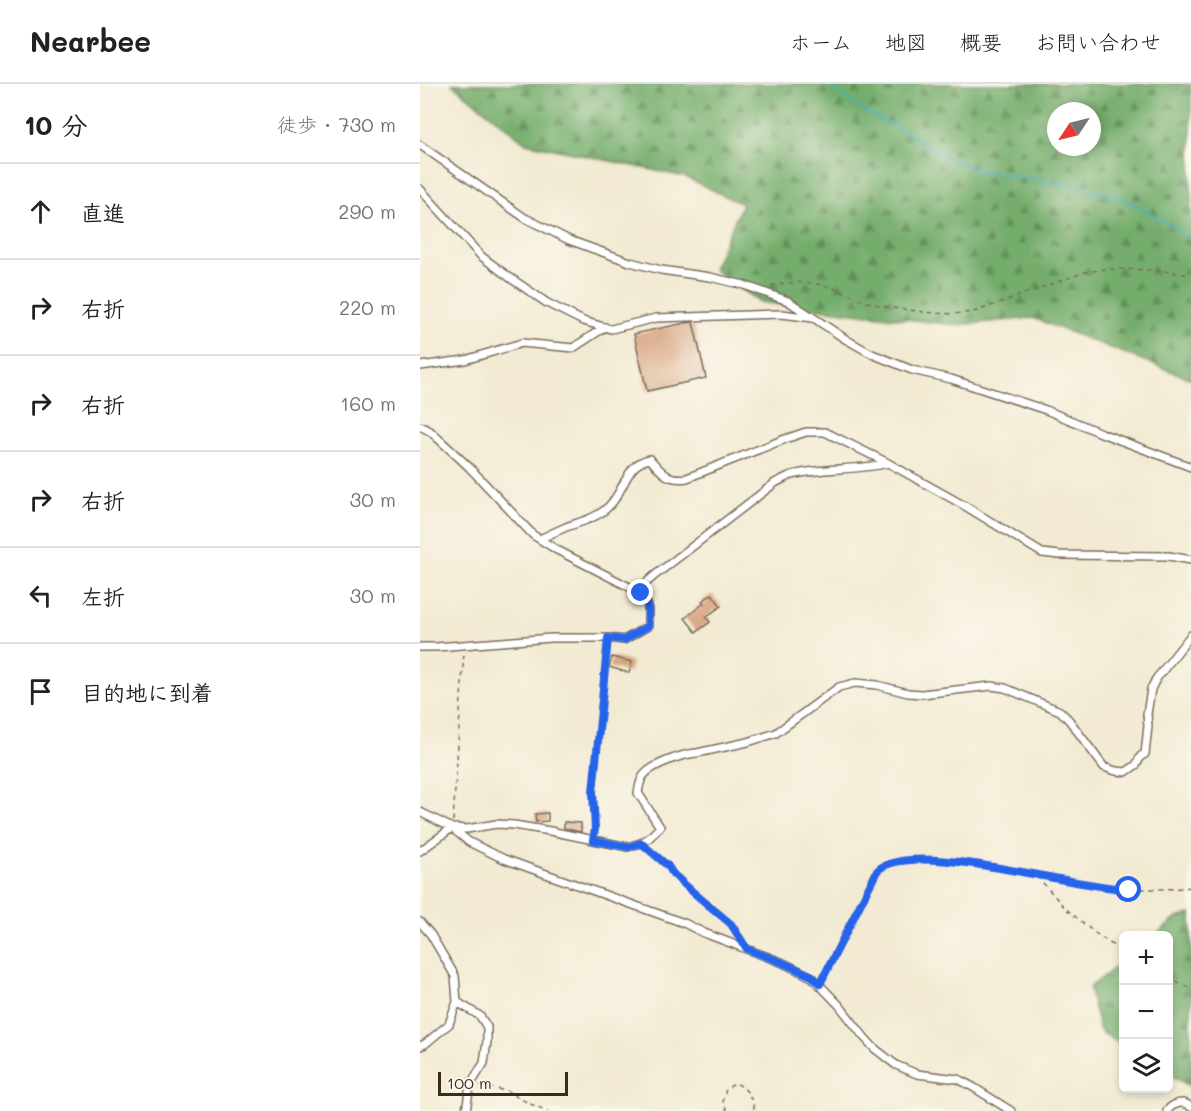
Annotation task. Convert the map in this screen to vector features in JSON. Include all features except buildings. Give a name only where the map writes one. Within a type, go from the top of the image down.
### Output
[{"type":"street","points":[[420,145],[525,218],[569,240],[640,265],[744,285],[759,290],[788,301],[872,354],[912,370],[951,379],[1046,410],[1191,466]]},
{"type":"street","points":[[420,189],[482,255],[509,278],[547,303],[583,321],[611,329],[656,318],[782,314],[816,318]]},
{"type":"street","points":[[420,366],[465,360],[522,343],[573,348],[605,327]]},
{"type":"street","points":[[420,426],[430,431],[469,467],[533,535],[566,555],[638,591],[648,606],[648,626],[624,640],[552,638],[436,647],[420,646]]},
{"type":"street","points":[[540,539],[591,518],[608,508],[630,471],[643,460],[650,459],[668,477],[687,478],[785,439],[806,432],[825,432],[888,463],[1042,553],[1169,556],[1191,560]]},
{"type":"street","points":[[638,591],[654,576],[775,483],[805,473],[888,463]]},
{"type":"street","points":[[420,851],[452,828],[467,829],[496,824],[514,825],[628,847],[641,843],[660,826],[638,793],[643,776],[659,764],[691,753],[748,742],[776,733],[839,687],[855,683],[922,694],[991,686],[1005,688],[1060,711],[1104,767],[1126,772],[1145,754],[1151,689],[1156,679],[1191,635]]},
{"type":"street","points":[[420,812],[452,828],[464,839],[504,859],[684,923],[812,976],[874,1048],[896,1065],[917,1074],[958,1079],[1011,1111]]},
{"type":"street","points":[[420,922],[432,935],[455,976],[457,1002],[449,1024],[420,1046]]},
{"type":"street","points":[[457,1002],[480,1016],[487,1027],[484,1063],[470,1085],[466,1111]]},
{"type":"street","points":[[1167,1111],[1176,1103],[1183,1103],[1191,1107]]},
{"type":"path","points":[[759,290],[780,284],[818,284],[886,307],[939,314],[962,314],[977,311],[1085,272],[1106,269],[1157,270],[1191,275]]},
{"type":"path","points":[[593,840],[595,829],[593,792],[608,638]]},
{"type":"path","points":[[452,828],[464,645]]},
{"type":"path","points":[[641,843],[731,924],[747,949]]},
{"type":"path","points":[[820,984],[877,871],[882,867],[902,861],[925,860],[978,865],[1129,890],[1172,890],[1191,887]]},
{"type":"path","points":[[1036,875],[1065,908],[1095,933],[1119,949]]},
{"type":"path","points":[[1173,982],[1191,988]]},
{"type":"path","points":[[727,1111],[723,1101],[726,1089],[736,1083],[745,1088],[755,1111]]},
{"type":"path","points":[[470,1085],[507,1091],[528,1103],[549,1111]]},
{"type":"green space","points":[[452,84],[1191,84],[1191,379],[1033,318],[956,325],[760,302],[713,269],[742,204],[685,177],[526,143]]},
{"type":"green space","points":[[1191,914],[1191,1087],[1173,1076],[1173,931],[1161,931],[1177,918]]},
{"type":"green space","points":[[1119,964],[1119,1043],[1100,1031],[1089,988]]},
{"type":"waterway","points":[[826,84],[870,114],[954,161],[974,169],[1090,189],[1116,196],[1142,208],[1191,238]]},
{"type":"route","points":[[641,593],[648,606],[648,626],[624,640],[608,638],[597,737],[593,792],[595,829],[593,840],[628,847],[641,843],[731,924],[747,949],[812,976],[820,984],[877,871],[887,864],[902,861],[958,862],[1129,890]]}]
